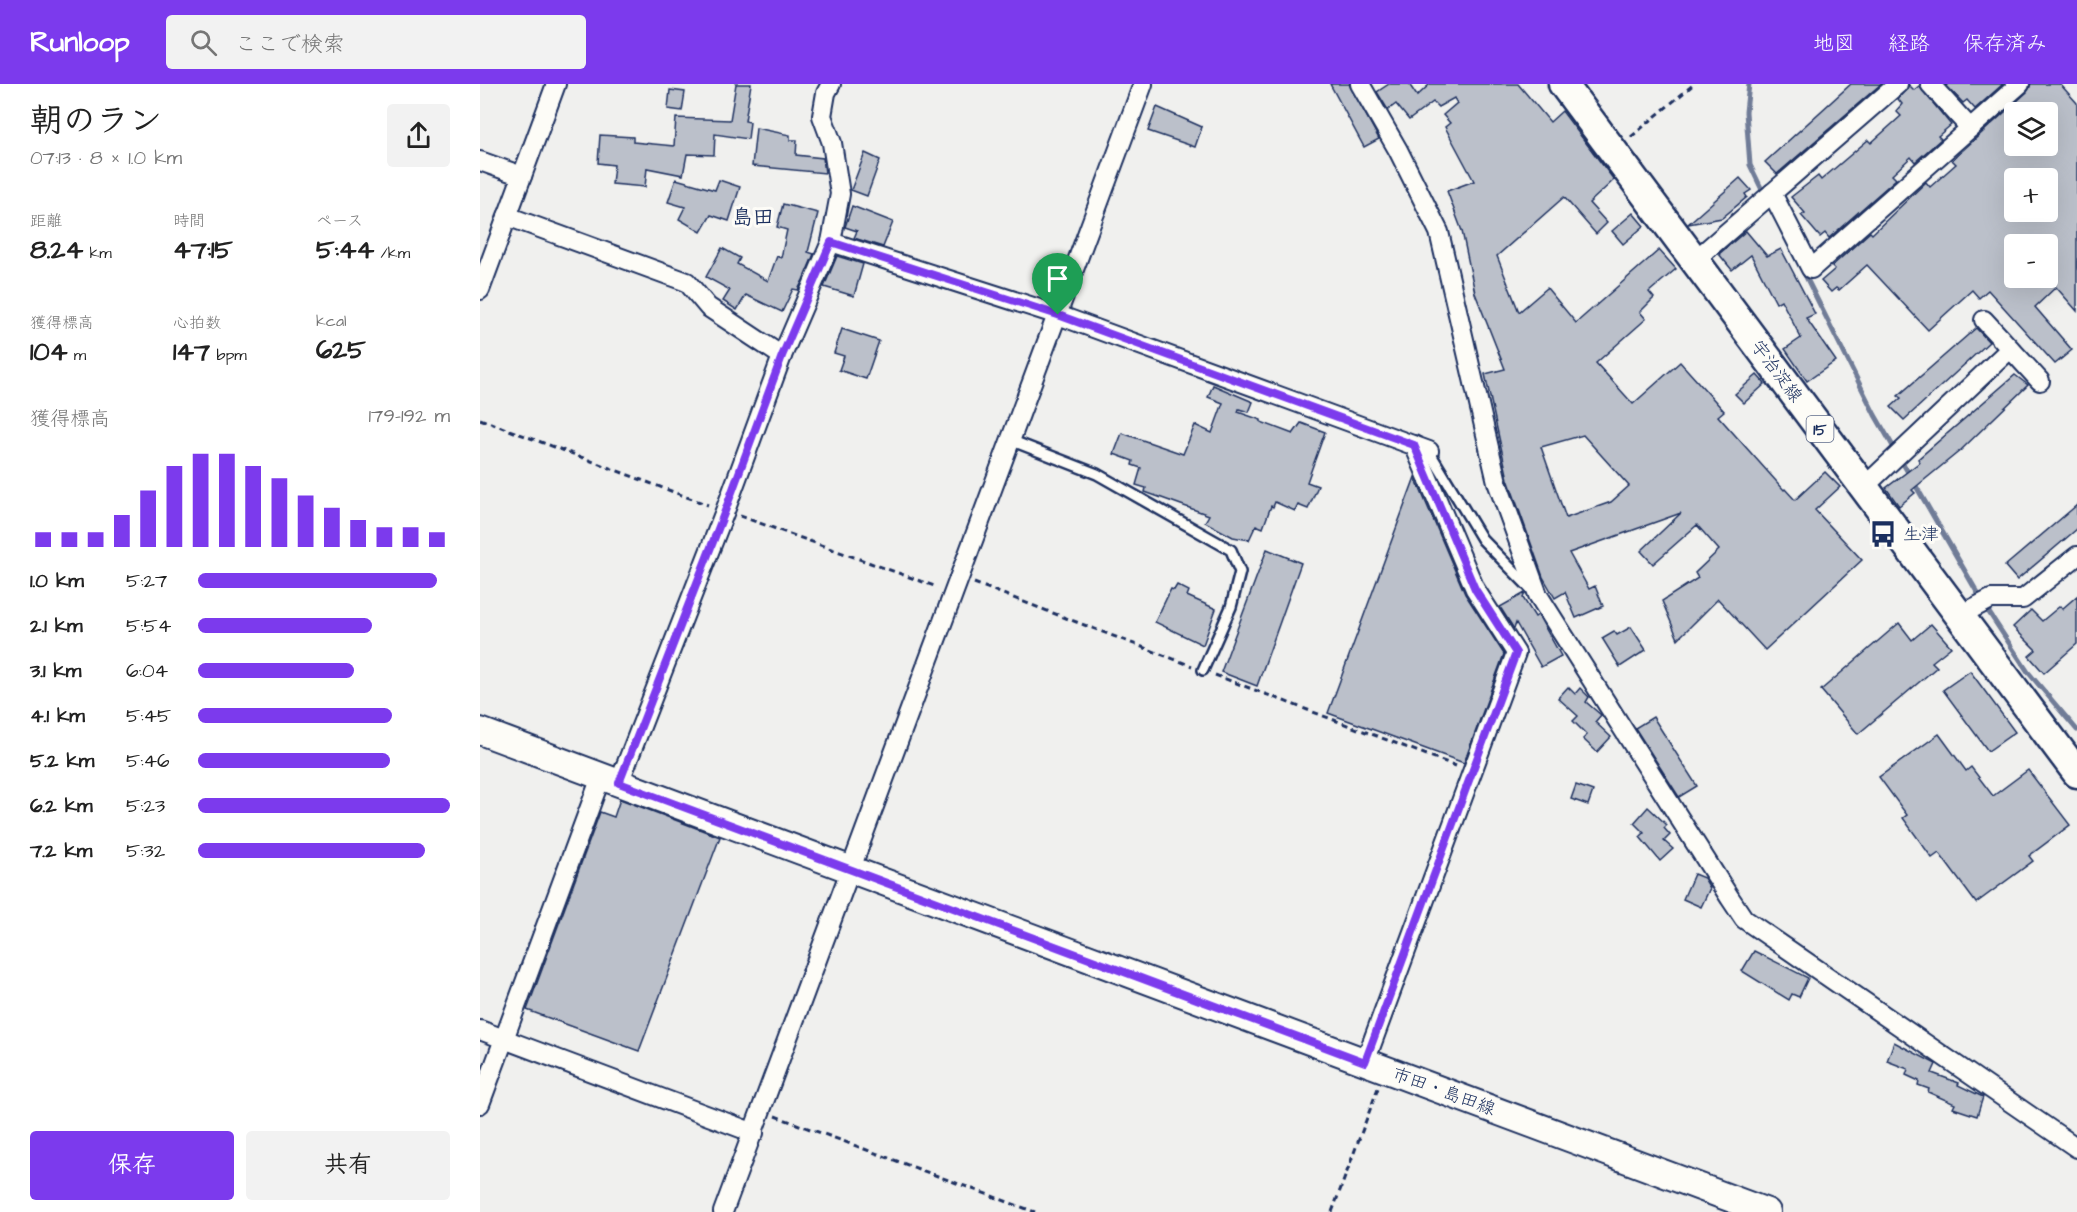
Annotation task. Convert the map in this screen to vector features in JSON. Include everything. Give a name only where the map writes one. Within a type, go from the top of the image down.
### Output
[{"type":"main road","name":"宇治淀線","points":[[1563,84],[2077,773]]},
{"type":"street","points":[[480,290],[556,84]]},
{"type":"street","points":[[480,1104],[504,1039],[610,780],[725,511],[782,356],[831,242],[840,194],[832,143],[822,116],[826,93],[831,84]]},
{"type":"street","points":[[723,1212],[1143,84]]},
{"type":"street","points":[[1360,84],[1398,150],[1439,232],[1497,482],[1538,595],[1744,919],[2077,1148]]},
{"type":"street","points":[[1695,260],[1898,84]]},
{"type":"street","points":[[1930,84],[1970,128]]},
{"type":"street","points":[[1772,193],[1811,269],[2020,84]]},
{"type":"street","points":[[480,161],[522,176]]},
{"type":"street","points":[[507,216],[687,282],[708,307],[782,356]]},
{"type":"street","points":[[831,242],[1058,315],[1422,448],[1475,589],[1516,653],[1375,1066]]},
{"type":"street","points":[[1984,320],[2040,381]]},
{"type":"street","points":[[1863,487],[2010,349]]},
{"type":"street","points":[[1959,615],[1991,599],[2023,599],[2077,556]]},
{"type":"street","name":"市田・島田線","points":[[480,731],[850,867],[1767,1212]]},
{"type":"street","points":[[480,1029],[754,1133]]},
{"type":"lane","points":[[1010,440],[1097,474],[1231,550],[1240,573],[1231,607],[1203,670]]},
{"type":"lane","points":[[1422,448],[1482,539],[1538,595]]},
{"type":"path","points":[[1614,152],[1694,84]]},
{"type":"path","points":[[1332,1212],[1375,1066]]},
{"type":"path","points":[[762,1111],[1035,1212]]},
{"type":"building","points":[[736,84],[751,84],[745,121],[750,122],[748,139],[715,134],[714,155],[687,154],[683,175],[647,168],[645,187],[612,184],[614,165],[598,163],[600,135],[633,137],[633,142],[674,146],[676,118],[730,120]]},
{"type":"building","points":[[1330,84],[1349,84],[1379,139],[1364,147]]},
{"type":"building","points":[[1389,84],[1409,84],[1417,96],[1430,84],[1518,84],[1550,122],[1562,111],[1614,180],[1589,203],[1607,223],[1596,234],[1564,197],[1497,256],[1519,312],[1547,288],[1576,323],[1659,250],[1676,269],[1649,292],[1654,298],[1640,312],[1646,319],[1596,363],[1633,404],[1680,362],[1724,411],[1718,416],[1795,500],[1825,472],[1840,487],[1815,510],[1862,560],[1765,650],[1718,599],[1678,639],[1662,601],[1698,578],[1695,573],[1719,550],[1697,525],[1653,564],[1641,551],[1681,513],[1569,553],[1589,589],[1595,586],[1603,606],[1576,618],[1565,592],[1555,598],[1543,577],[1508,479],[1485,374],[1505,369],[1475,293],[1462,231],[1447,191],[1474,181],[1445,127],[1450,123],[1443,115],[1457,103],[1454,98],[1438,107],[1433,102],[1409,120],[1396,104],[1388,110],[1377,92]],"holes":[[[1583,435],[1629,486],[1611,502],[1566,518],[1541,447]]]},
{"type":"building","points":[[1851,84],[1881,84],[1777,174],[1765,162]]},
{"type":"building","points":[[1945,84],[2003,84],[1975,109],[1967,100],[1963,103]]},
{"type":"building","points":[[2031,84],[2060,84],[2077,103],[2077,311],[2057,288],[2058,234],[2004,234],[2004,288],[2055,288],[2035,307],[2072,350],[2055,364],[1988,290],[1979,298],[1972,290],[1928,330],[1867,265],[1839,290],[1836,288],[1831,292],[1821,281],[1835,269],[1832,266],[1870,232],[1872,234],[1926,182],[1930,187],[1956,164],[1952,160],[2004,113],[2004,156],[2058,156],[2058,102],[2016,102],[2027,92]]},
{"type":"building","points":[[1909,85],[1914,90],[1919,86],[1951,125],[1938,136],[1941,139],[1915,162],[1911,157],[1892,175],[1896,179],[1829,238],[1825,233],[1820,237],[1801,215],[1805,213],[1791,197],[1818,176],[1821,180],[1868,140],[1871,143],[1901,116],[1896,111],[1902,104],[1898,99]]},
{"type":"building","points":[[670,90],[685,92],[682,111],[668,109]]},
{"type":"building","points":[[1157,107],[1202,127],[1195,147],[1148,131]]},
{"type":"building","points":[[756,128],[790,135],[790,140],[797,140],[796,155],[823,158],[825,173],[752,166]]},
{"type":"building","points":[[865,153],[880,160],[867,196],[851,190]]},
{"type":"building","points":[[1740,178],[1751,190],[1745,194],[1747,197],[1722,218],[1688,224]]},
{"type":"building","points":[[676,179],[715,190],[719,180],[740,187],[729,221],[711,215],[701,232],[679,219],[685,207],[668,202]]},
{"type":"building","points":[[783,204],[818,213],[808,252],[814,254],[803,280],[798,290],[793,289],[782,312],[746,295],[737,310],[723,301],[730,290],[706,277],[722,248],[740,258],[737,264],[768,281],[777,256],[781,258],[787,230],[777,227]]},
{"type":"building","points":[[852,206],[893,222],[883,247],[854,238],[857,231],[845,227]]},
{"type":"building","points":[[1633,213],[1644,226],[1623,244],[1612,231]]},
{"type":"building","points":[[1746,231],[1767,256],[1781,249],[1815,314],[1806,318],[1836,361],[1807,381],[1785,349],[1801,338],[1781,300],[1776,303],[1751,255],[1732,270],[1719,254]]},
{"type":"building","points":[[837,256],[863,264],[854,296],[824,287]]},
{"type":"building","points":[[1976,328],[1989,342],[1904,420],[1891,407],[1901,398],[1898,396]]},
{"type":"building","points":[[842,329],[879,341],[866,379],[839,370],[844,356],[834,353]]},
{"type":"building","points":[[1757,375],[1765,384],[1744,403],[1735,394]]},
{"type":"building","points":[[2015,375],[2028,385],[1961,450],[1912,490],[1915,493],[1899,506],[1886,488],[1920,462],[1918,459]]},
{"type":"building","points":[[1213,385],[1253,402],[1249,412],[1239,409],[1238,412],[1261,420],[1261,422],[1293,434],[1301,423],[1325,432],[1307,482],[1318,486],[1308,509],[1298,505],[1295,511],[1275,502],[1273,507],[1271,506],[1263,528],[1256,525],[1249,540],[1233,537],[1205,522],[1209,515],[1145,492],[1146,488],[1136,485],[1141,468],[1132,465],[1133,461],[1114,454],[1122,433],[1183,454],[1195,425],[1212,433],[1223,403],[1208,397]]},
{"type":"building","points":[[1415,477],[1465,594],[1504,654],[1464,763],[1328,713]]},
{"type":"building","points":[[2077,505],[2077,529],[2017,580],[2005,566]]},
{"type":"building","points":[[1267,549],[1301,563],[1257,686],[1221,672]]},
{"type":"building","points":[[1177,585],[1189,591],[1187,596],[1216,609],[1203,645],[1155,622],[1171,589],[1174,590]]},
{"type":"building","points":[[1525,593],[1523,598],[1535,617],[1538,615],[1561,656],[1541,667],[1516,623],[1514,629],[1500,607]]},
{"type":"building","points":[[2077,596],[2077,644],[2044,673],[2029,656],[2036,650],[2013,627],[2031,610],[2042,621],[2060,606],[2062,609]]},
{"type":"building","points":[[1899,623],[1912,640],[1931,624],[1951,647],[1932,662],[1937,667],[1858,734],[1821,690]]},
{"type":"building","points":[[1631,627],[1646,650],[1620,667],[1602,638],[1614,631],[1617,635]]},
{"type":"building","points":[[1970,671],[2015,732],[1988,751],[1943,690]]},
{"type":"building","points":[[1568,687],[1575,694],[1580,688],[1589,697],[1586,702],[1601,715],[1595,722],[1611,737],[1597,752],[1583,739],[1587,735],[1573,721],[1578,716],[1558,698]]},
{"type":"building","points":[[1653,717],[1697,786],[1679,797],[1635,728]]},
{"type":"building","points":[[1939,734],[1966,771],[1971,767],[1993,796],[2028,770],[2070,825],[2029,856],[2033,861],[1976,903],[1939,853],[1932,858],[1903,818],[1907,815],[1879,777]]},
{"type":"building","points":[[1576,785],[1593,791],[1588,805],[1571,799]]},
{"type":"building","points":[[620,799],[720,837],[639,1051],[527,1010],[600,812],[614,817]]},
{"type":"building","points":[[1648,807],[1667,825],[1664,828],[1670,835],[1664,841],[1673,849],[1660,861],[1640,837],[1644,833],[1634,823]]},
{"type":"building","points":[[1694,874],[1704,878],[1710,888],[1701,907],[1683,899]]},
{"type":"building","points":[[1754,951],[1808,978],[1799,997],[1792,994],[1789,1000],[1742,971]]},
{"type":"building","points":[[1894,1042],[1936,1064],[1932,1073],[1959,1083],[1958,1085],[1983,1097],[1977,1116],[1953,1108],[1955,1104],[1928,1092],[1929,1089],[1918,1085],[1919,1081],[1906,1075],[1908,1069],[1887,1061]]},
{"type":"waterway","points":[[1749,84],[1746,112],[1750,165],[1765,196]]},
{"type":"waterway","points":[[1803,271],[1875,415],[1988,611],[2028,672],[2077,730]]},
{"type":"place","name":"生津","points":[[1883,534]]},
{"type":"district","name":"島田","points":[[753,217]]},
{"type":"route","points":[[831,242],[1058,315],[1414,445],[1417,457],[1475,589],[1516,653],[1365,1062],[850,867],[619,783],[725,511],[782,356],[831,242]]}]
